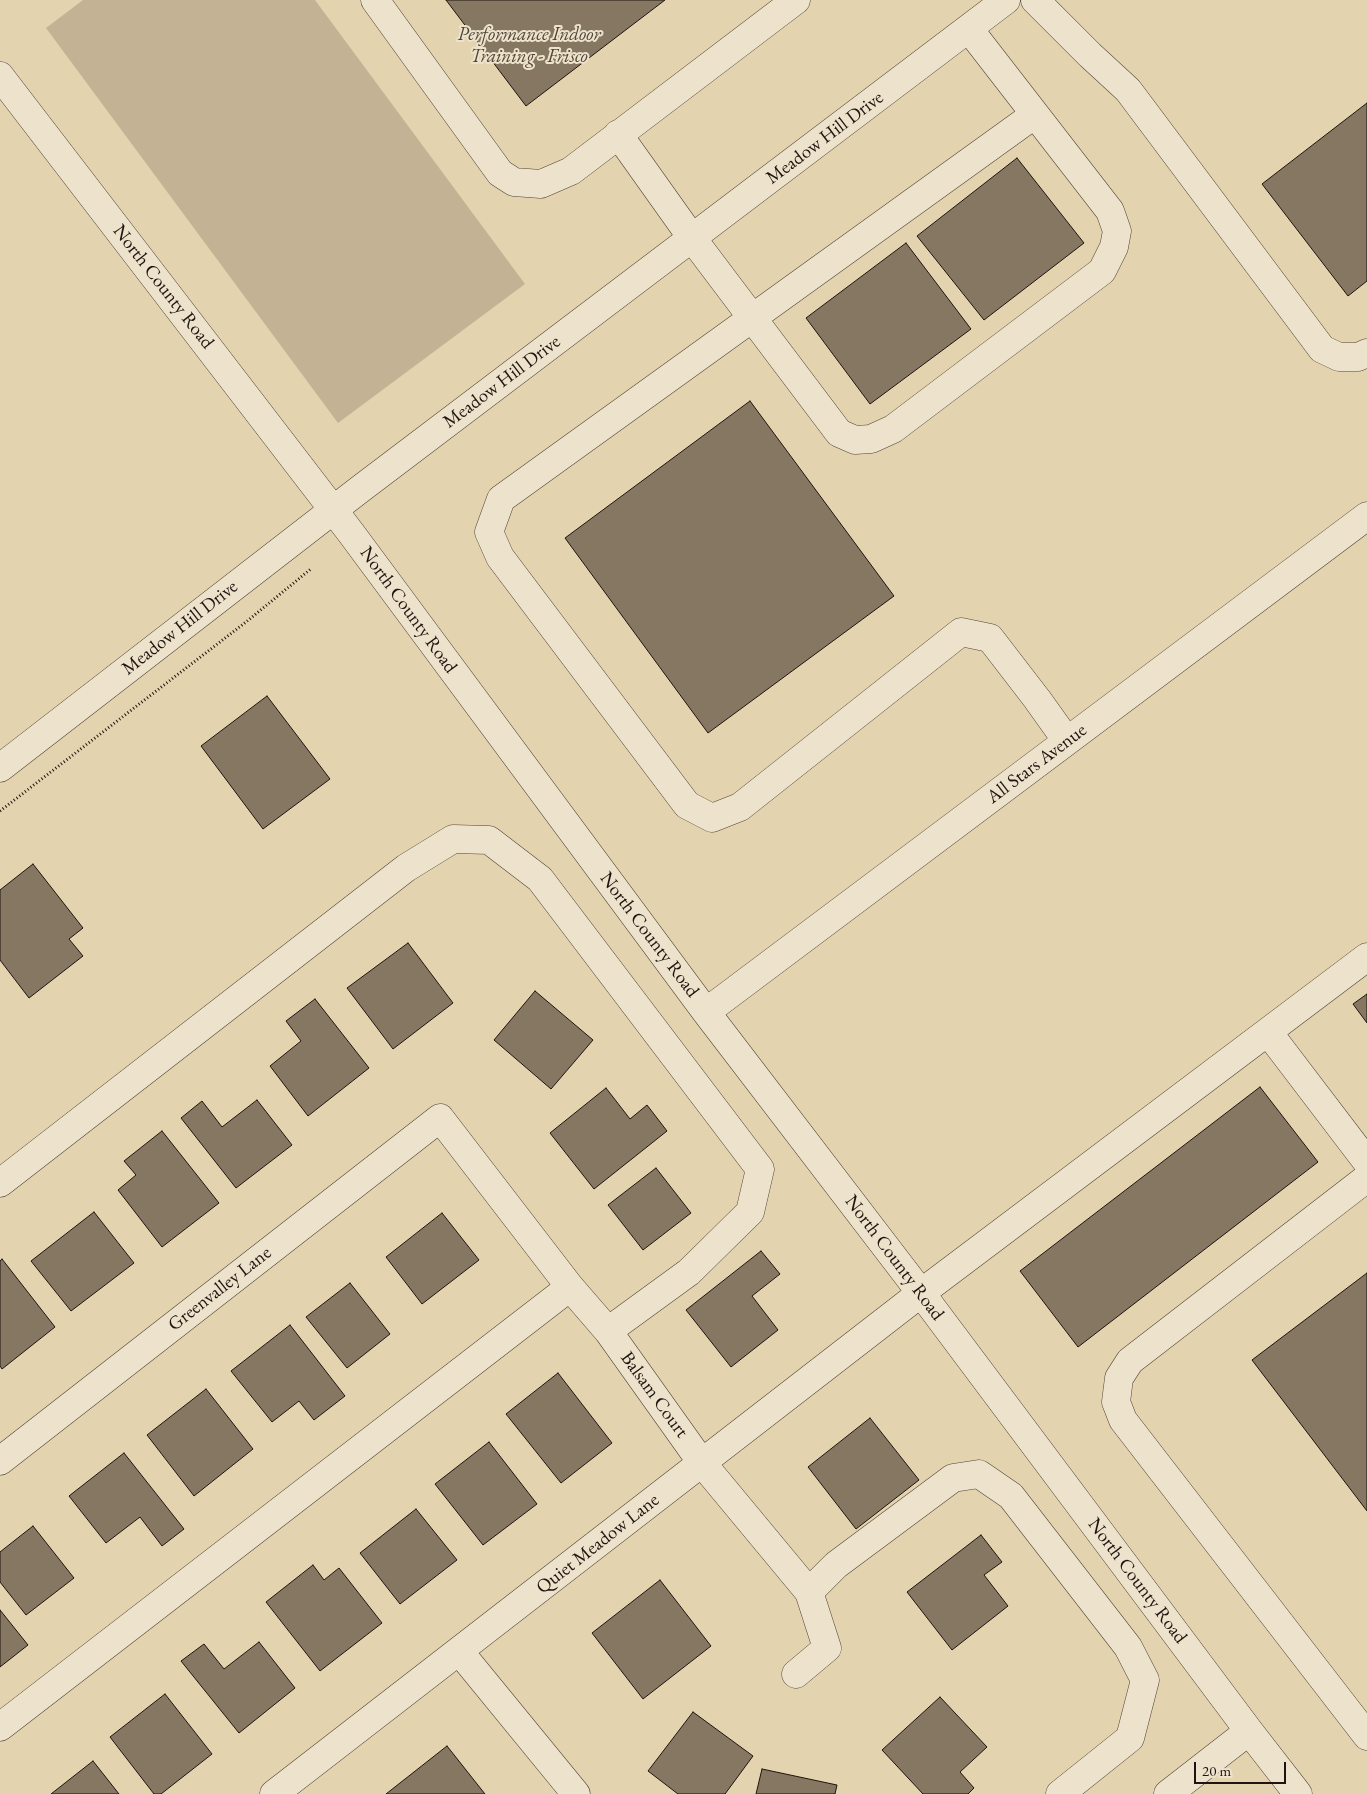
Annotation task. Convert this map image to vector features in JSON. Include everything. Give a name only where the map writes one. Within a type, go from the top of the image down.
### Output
[{"type":"street","points":[[375,0],[500,173],[514,182],[541,184],[571,170],[796,0]]},
{"type":"street","name":"Meadow Hill Drive","points":[[0,768],[334,510],[1006,0]]},
{"type":"street","points":[[1035,0],[1090,56],[1128,90],[1322,349],[1339,357],[1358,357],[1367,353]]},
{"type":"street","points":[[618,134],[692,238],[839,433],[856,440],[871,439],[893,428],[1102,271],[1114,247],[1116,231],[1110,211],[969,29]]},
{"type":"street","name":"North County Road","points":[[0,76],[334,510],[706,1012],[921,1293],[1298,1794]]},
{"type":"street","points":[[1034,114],[501,499],[489,532],[500,557],[687,805],[712,818],[740,807],[961,632],[990,638],[1067,741]]},
{"type":"street","name":"All Stars Avenue","points":[[706,1012],[1367,516]]},
{"type":"street","points":[[0,1183],[406,868],[453,839],[489,840],[540,879],[760,1169],[750,1212],[689,1272],[608,1331]]},
{"type":"street","name":"Quiet Meadow Lane","points":[[287,1790],[459,1651],[921,1293],[1367,957]]},
{"type":"street","points":[[1268,1032],[1367,1162]]},
{"type":"street","name":"Balsam Court","points":[[440,1118],[570,1287],[608,1331],[702,1463],[809,1592],[827,1648],[796,1674]]},
{"type":"street","name":"Greenvalley Lane","points":[[0,1461],[440,1118]]},
{"type":"street","points":[[1367,1178],[1130,1361],[1119,1378],[1116,1402],[1123,1420],[1367,1736]]},
{"type":"street","points":[[0,1727],[570,1287]]},
{"type":"street","points":[[809,1592],[836,1564],[953,1478],[979,1474],[1011,1496],[1128,1647],[1146,1680],[1130,1738],[1060,1794]]},
{"type":"street","points":[[459,1651],[576,1794]]},
{"type":"street","points":[[1168,1794],[1250,1731]]},
{"type":"path","points":[[0,811],[246,622],[312,568]]},
{"type":"shaded area","points":[[83,0],[315,0],[525,284],[338,423],[46,28]]},
{"type":"building","name":"Performance Indoor Training - Frisco","points":[[446,0],[665,0],[526,106]]},
{"type":"building","points":[[1367,103],[1367,281],[1348,296],[1262,184]]},
{"type":"building","points":[[1017,158],[1084,243],[984,320],[917,236]]},
{"type":"building","points":[[906,243],[971,329],[870,404],[806,318]]},
{"type":"building","points":[[750,401],[894,596],[708,733],[565,538]]},
{"type":"building","points":[[267,696],[330,779],[263,829],[201,746]]},
{"type":"building","points":[[33,864],[83,928],[69,939],[83,956],[29,998],[0,960],[0,890]]},
{"type":"building","points":[[408,943],[453,1003],[393,1049],[347,988]]},
{"type":"building","points":[[535,991],[593,1040],[551,1089],[494,1040]]},
{"type":"building","points":[[1367,994],[1367,1023],[1353,1004]]},
{"type":"building","points":[[315,999],[369,1068],[308,1116],[270,1066],[301,1041],[286,1021]]},
{"type":"building","points":[[1260,1087],[1318,1162],[1078,1347],[1020,1271]]},
{"type":"building","points":[[606,1088],[630,1119],[647,1105],[667,1131],[594,1189],[550,1133]]},
{"type":"building","points":[[257,1100],[292,1145],[236,1188],[181,1118],[202,1101],[222,1127]]},
{"type":"building","points":[[162,1131],[219,1203],[162,1247],[118,1190],[136,1175],[124,1161]]},
{"type":"building","points":[[656,1168],[691,1213],[643,1250],[608,1205]]},
{"type":"building","points":[[94,1212],[134,1263],[71,1311],[31,1261]]},
{"type":"building","points":[[442,1213],[479,1260],[422,1304],[386,1257]]},
{"type":"building","points":[[761,1251],[780,1274],[752,1296],[778,1330],[731,1367],[686,1310]]},
{"type":"building","points":[[2,1259],[55,1327],[2,1369],[0,1366],[0,1261]]},
{"type":"building","points":[[1367,1273],[1367,1511],[1252,1360]]},
{"type":"building","points":[[350,1283],[390,1334],[347,1368],[306,1317]]},
{"type":"building","points":[[290,1325],[345,1396],[314,1420],[299,1401],[272,1422],[231,1371]]},
{"type":"building","points":[[558,1373],[612,1443],[561,1483],[506,1414]]},
{"type":"building","points":[[206,1389],[253,1449],[194,1496],[147,1435]]},
{"type":"building","points":[[870,1418],[919,1480],[856,1529],[808,1467]]},
{"type":"building","points":[[489,1442],[537,1504],[483,1545],[435,1484]]},
{"type":"building","points":[[124,1453],[184,1529],[162,1546],[140,1517],[106,1543],[69,1496]]},
{"type":"building","points":[[416,1509],[457,1560],[400,1604],[360,1553]]},
{"type":"building","points":[[33,1526],[74,1578],[26,1615],[0,1582],[0,1552]]},
{"type":"building","points":[[981,1535],[1002,1562],[984,1575],[1008,1606],[952,1650],[907,1592]]},
{"type":"building","points":[[313,1565],[324,1580],[339,1568],[382,1623],[320,1671],[266,1602]]},
{"type":"building","points":[[660,1580],[711,1646],[643,1699],[592,1633]]},
{"type":"building","points":[[0,1610],[28,1645],[0,1667]]},
{"type":"building","points":[[259,1642],[295,1688],[239,1733],[181,1661],[204,1644],[224,1669]]},
{"type":"building","points":[[165,1694],[212,1754],[161,1794],[154,1794],[110,1737]]},
{"type":"building","points":[[940,1697],[987,1747],[960,1772],[974,1788],[968,1794],[923,1794],[882,1750]]},
{"type":"building","points":[[693,1712],[753,1756],[725,1794],[678,1794],[648,1771]]},
{"type":"building","points":[[447,1746],[485,1794],[386,1794]]},
{"type":"building","points":[[93,1761],[119,1794],[51,1794]]},
{"type":"building","points":[[762,1769],[837,1785],[835,1794],[756,1794]]}]
